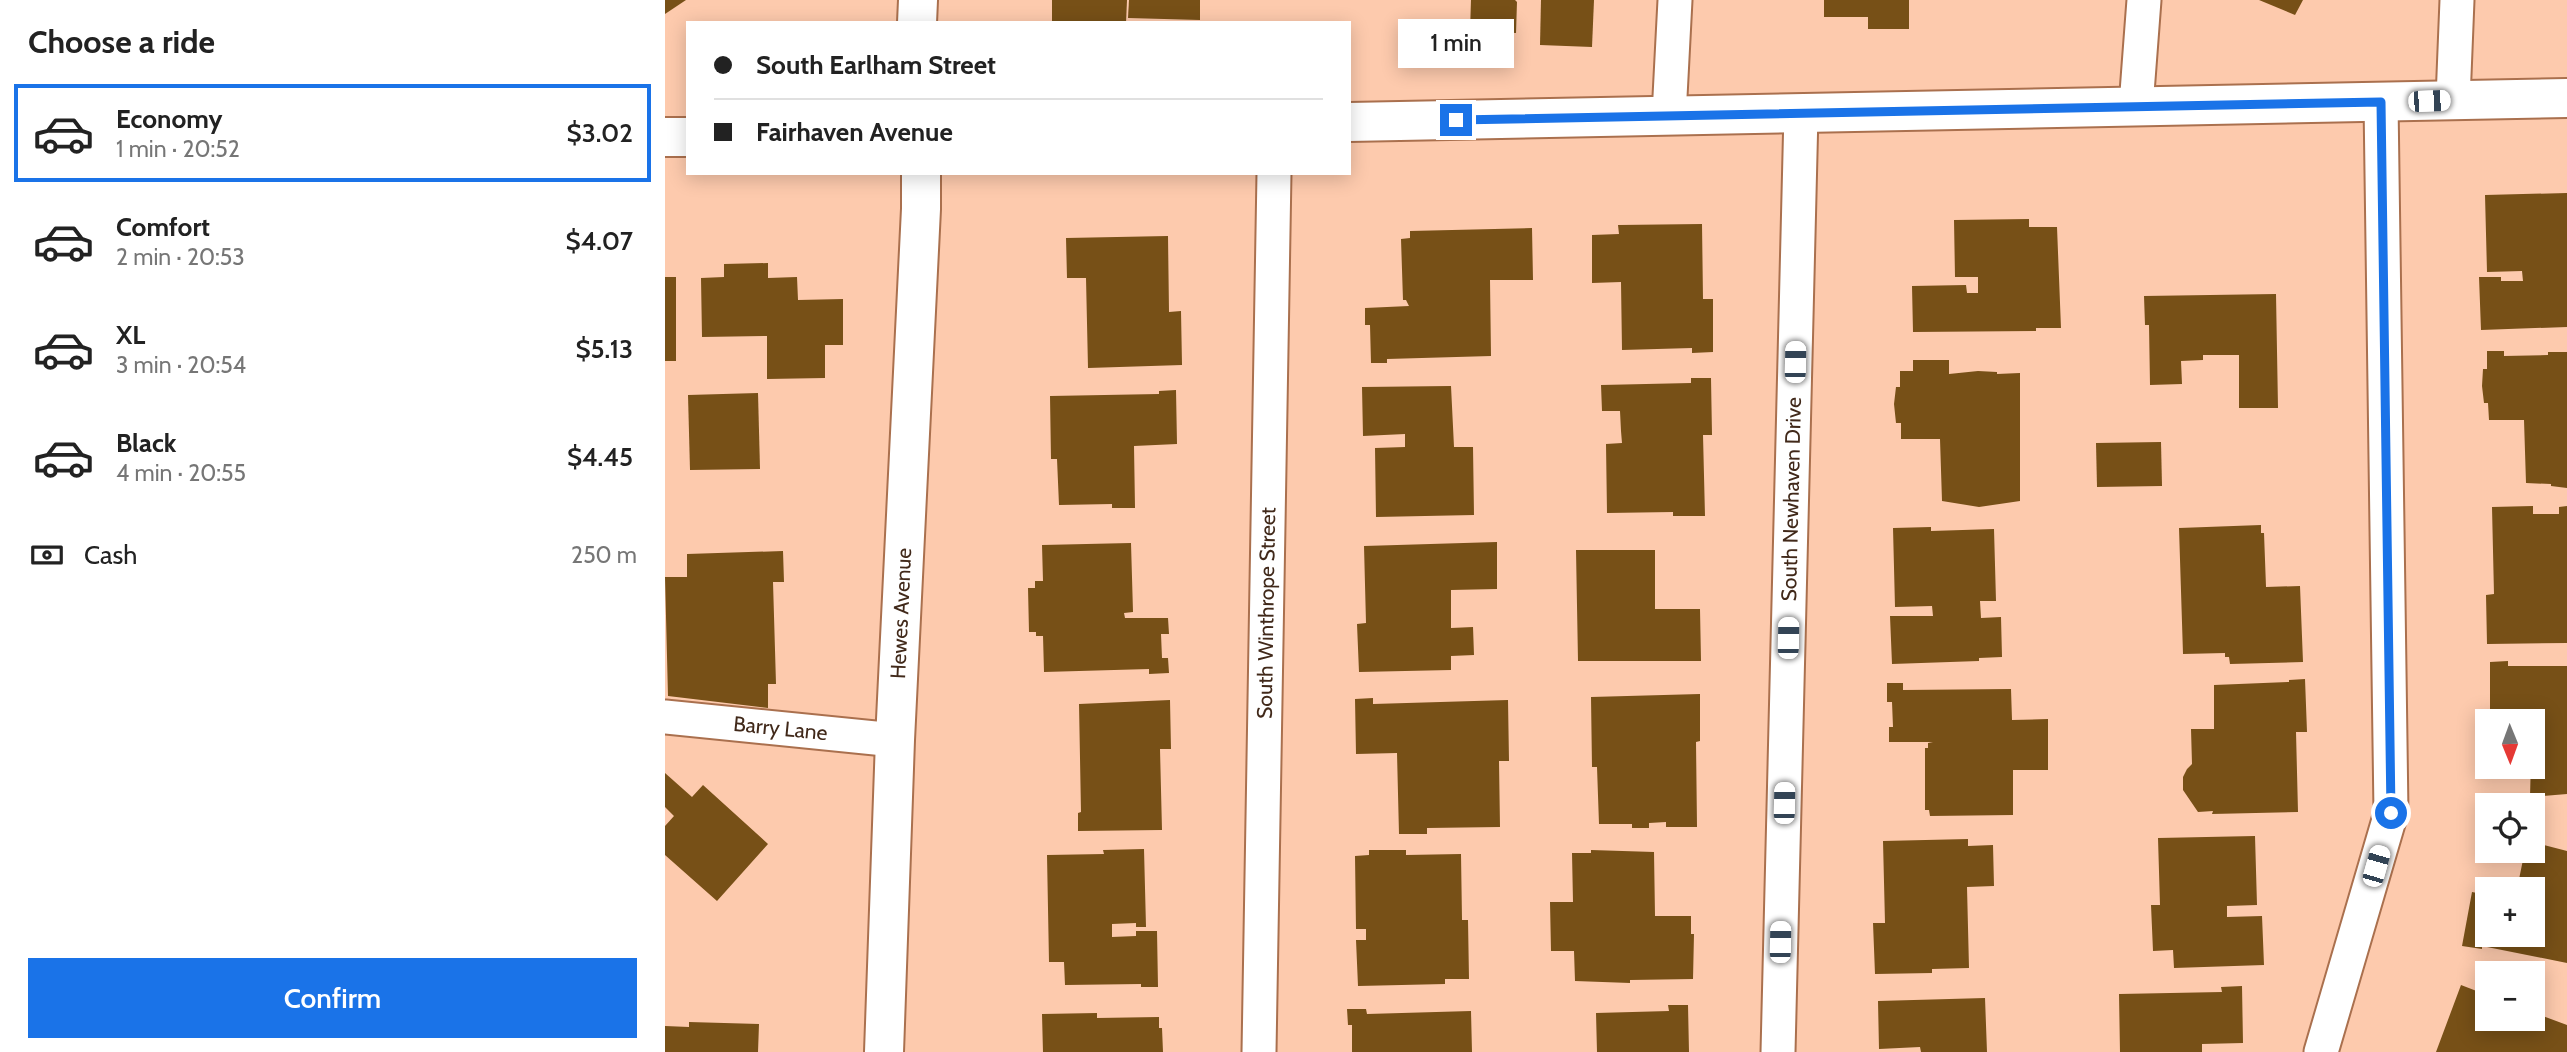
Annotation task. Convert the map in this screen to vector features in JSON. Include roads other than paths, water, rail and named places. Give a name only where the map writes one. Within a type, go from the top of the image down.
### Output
[{"type":"main road","points":[[917,21],[918,0]]},
{"type":"main road","points":[[1351,122],[2567,98]]},
{"type":"main road","points":[[665,137],[686,137]]},
{"type":"main road","name":"Hewes Avenue","points":[[884,1052],[895,740],[921,175]]},
{"type":"street","points":[[1669,116],[1675,0]]},
{"type":"street","points":[[2136,106],[2144,0]]},
{"type":"street","points":[[2453,100],[2457,0]]},
{"type":"street","points":[[2321,1052],[2391,813],[2381,102]]},
{"type":"street","name":"South Newhaven Drive","points":[[1778,1052],[1801,113]]},
{"type":"street","name":"South Winthrope Street","points":[[1259,1052],[1274,175]]},
{"type":"street","name":"Barry Lane","points":[[665,717],[895,740]]}]
